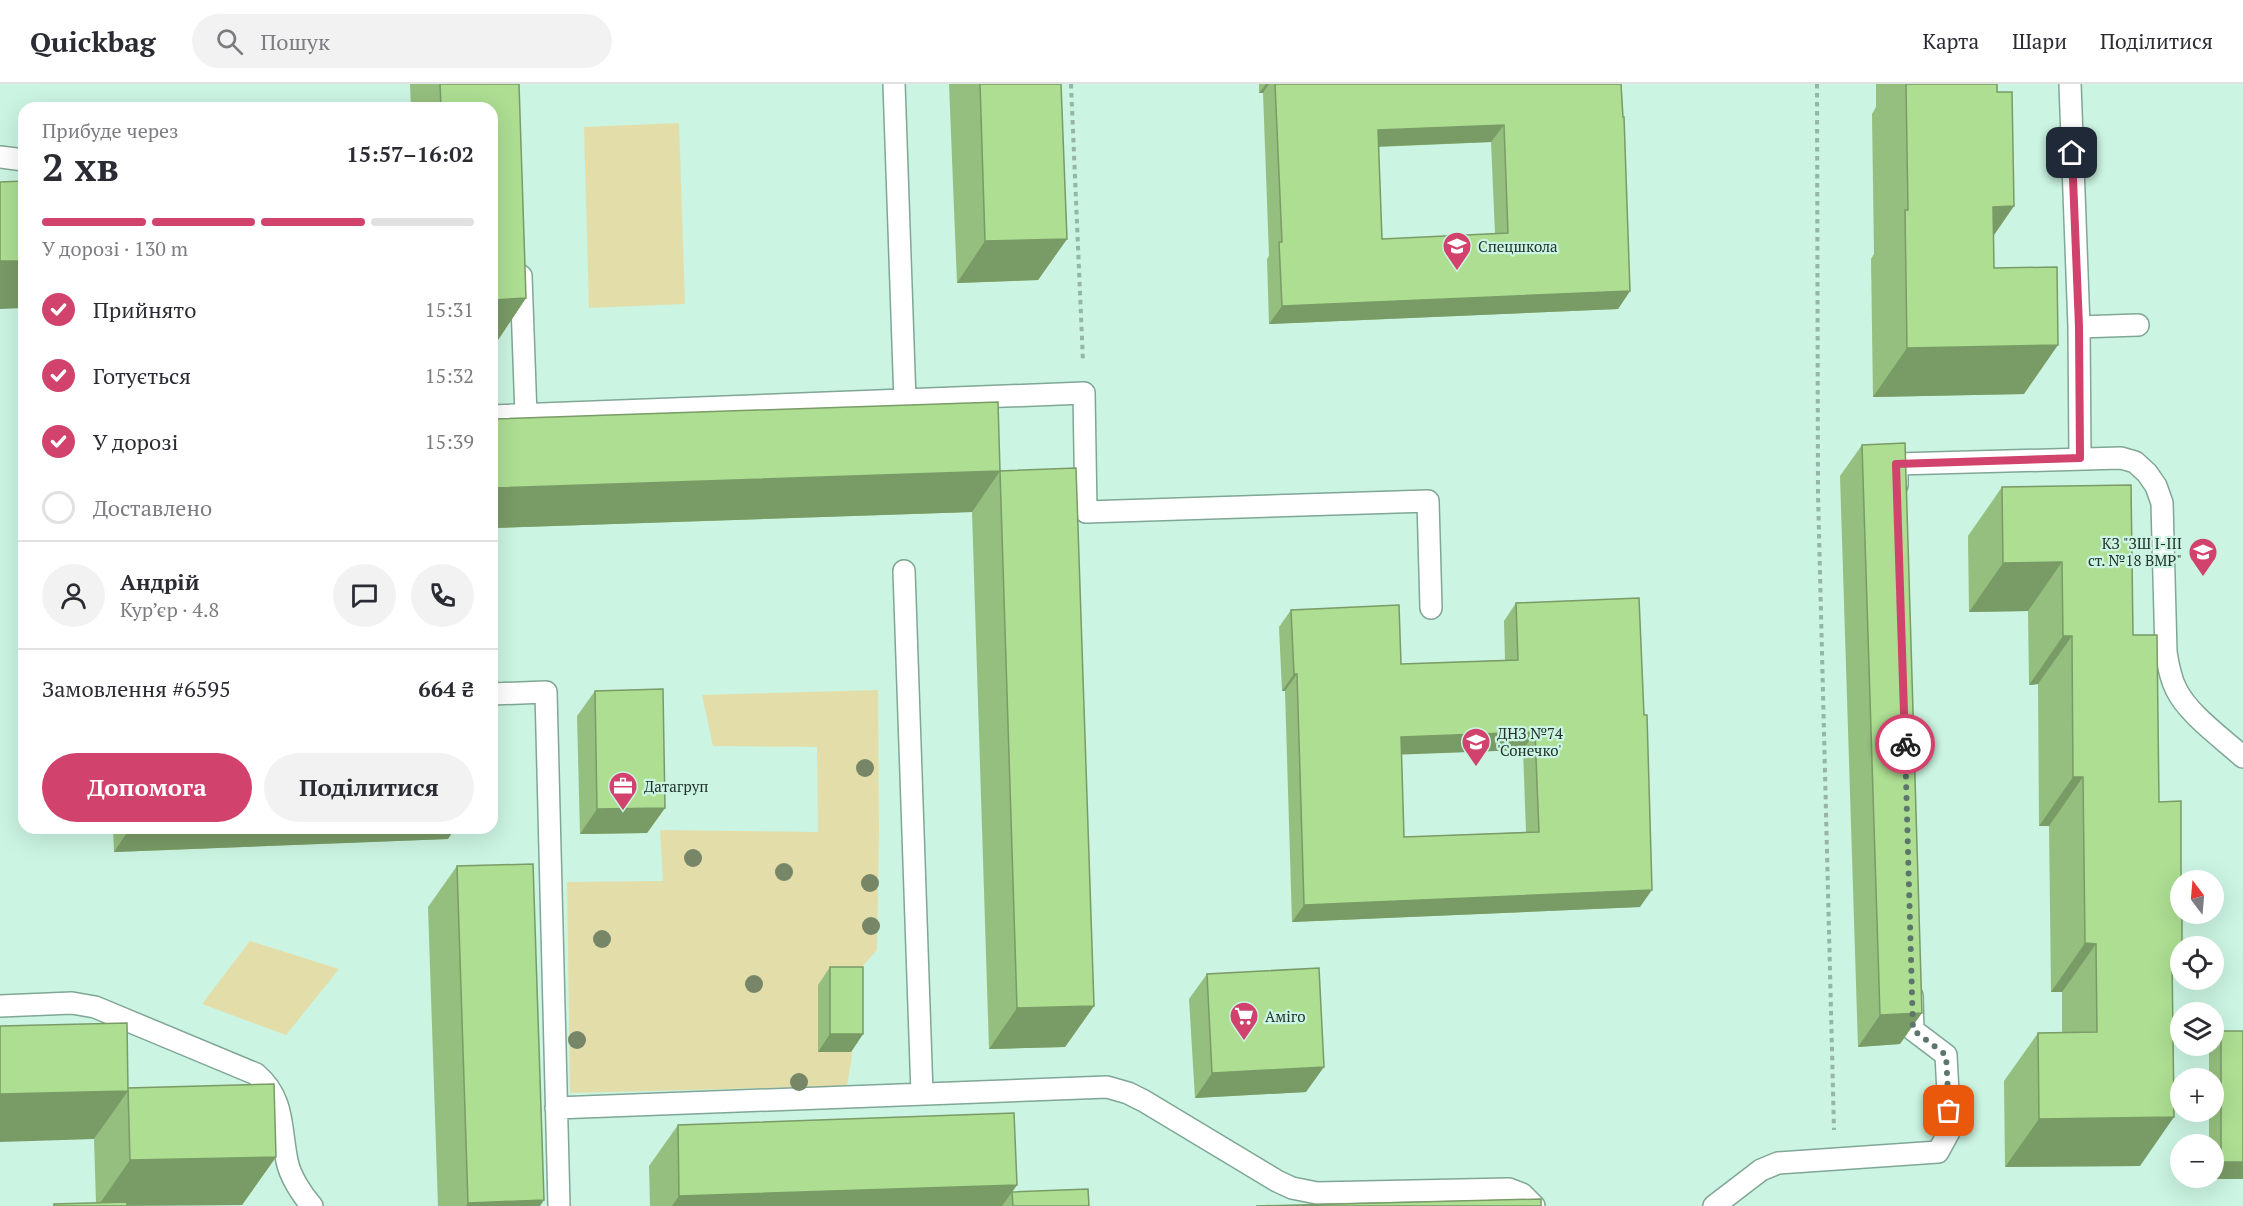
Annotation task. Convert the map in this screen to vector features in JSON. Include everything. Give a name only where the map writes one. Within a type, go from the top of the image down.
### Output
[{"type":"lane","points":[[894,84],[905,401]]},
{"type":"lane","points":[[2070,84],[2079,327],[2080,458]]},
{"type":"lane","points":[[0,157],[18,159]]},
{"type":"lane","points":[[520,262],[526,416]]},
{"type":"lane","points":[[2079,327],[2138,325]]},
{"type":"lane","points":[[498,416],[1084,393],[1086,512],[1428,501],[1431,608]]},
{"type":"lane","points":[[1898,500],[1896,464],[2080,458],[2121,458],[2135,462],[2156,486],[2162,503],[2166,652],[2170,674],[2176,690],[2187,705],[2243,757]]},
{"type":"lane","points":[[904,571],[922,1094]]},
{"type":"lane","points":[[498,694],[546,692],[559,1206]]},
{"type":"lane","points":[[1714,1206],[1761,1170],[1778,1163],[1938,1152],[1950,1130],[1946,1055],[1913,1030],[1912,971]]},
{"type":"lane","points":[[0,1006],[72,1003],[95,1007],[256,1074],[266,1083],[275,1098],[280,1113],[287,1164],[296,1183],[312,1206]]},
{"type":"lane","points":[[556,1108],[1107,1087],[1128,1093],[1144,1101],[1277,1181],[1303,1191],[1317,1193],[1509,1189],[1522,1194],[1534,1206]]},
{"type":"path","points":[[1071,84],[1084,393]]},
{"type":"path","points":[[1817,84],[1818,494],[1835,1160]]},
{"type":"shaded area","points":[[679,123],[685,304],[589,308],[584,127]]},
{"type":"shaded area","points":[[878,690],[877,950],[851,979],[852,1056],[847,1086],[570,1093],[567,882],[663,881],[660,830],[818,832],[817,747],[713,746],[702,695]]},
{"type":"shaded area","points":[[250,941],[339,969],[286,1035],[202,1004]]},
{"type":"building","points":[[440,84],[519,84],[526,298],[498,300],[498,102],[441,102]]},
{"type":"building","points":[[980,84],[1061,84],[1067,239],[985,241]]},
{"type":"building","points":[[1275,84],[1621,84],[1630,291],[1282,306],[1279,242],[1282,242]],"holes":[[[1504,125],[1508,233],[1382,239],[1378,130]]]},
{"type":"building","points":[[1906,84],[1997,84],[1997,92],[2012,92],[2014,206],[1993,207],[1994,268],[2057,267],[2058,345],[1907,348]]},
{"type":"building","points":[[18,181],[18,261],[0,261],[0,182]]},
{"type":"building","points":[[998,402],[1000,471],[498,488],[498,419]]},
{"type":"building","points":[[1905,443],[1922,1013],[1880,1015],[1862,445]]},
{"type":"building","points":[[1076,468],[1094,1006],[1017,1008],[1000,471]]},
{"type":"building","points":[[2131,485],[2133,635],[2157,635],[2159,802],[2181,801],[2181,870],[2170,870],[2170,924],[2182,924],[2182,936],[2170,936],[2170,990],[2172,990],[2173,1002],[2170,1002],[2170,1056],[2173,1056],[2173,1068],[2170,1068],[2170,1117],[2039,1119],[2038,1033],[2097,1032],[2096,944],[2085,943],[2083,777],[2073,777],[2072,636],[2063,636],[2062,562],[2003,563],[2002,487]]},
{"type":"building","points":[[1639,598],[1644,715],[1647,715],[1652,890],[1304,905],[1297,674],[1294,674],[1291,610],[1399,605],[1401,664],[1518,660],[1516,603]],"holes":[[[1535,732],[1539,832],[1404,837],[1401,737]]]},
{"type":"building","points":[[663,689],[665,808],[597,809],[595,691]]},
{"type":"building","points":[[533,864],[544,1200],[468,1203],[457,866]]},
{"type":"building","points":[[830,967],[863,967],[863,1034],[830,1034]]},
{"type":"building","points":[[1319,968],[1324,1067],[1212,1073],[1207,974]]},
{"type":"building","points":[[127,1023],[128,1091],[0,1094],[0,1026]]},
{"type":"building","points":[[2224,1031],[2243,1031],[2243,1162],[2224,1162],[2224,1134],[2221,1134],[2221,1122],[2224,1122],[2224,1068],[2221,1068],[2221,1056],[2224,1056]]},
{"type":"building","points":[[274,1084],[276,1157],[130,1160],[128,1088]]},
{"type":"building","points":[[1014,1113],[1017,1185],[679,1196],[678,1125]]},
{"type":"building","points":[[1088,1189],[1089,1206],[1013,1206],[1012,1192]]},
{"type":"building","points":[[1541,1199],[1541,1206],[1256,1206]]},
{"type":"building","points":[[127,1202],[127,1206],[54,1206],[54,1204]]},
{"type":"way so far","points":[[1905,744],[1913,1030],[1946,1055],[1949,1111]]},
{"type":"place","name":"Спецшкола","points":[[1457,272]]},
{"type":"place","name":"КЗ \"ЗШ І-ІІІ ст. №18 ВМР\"","points":[[2203,578]]},
{"type":"place","name":"ДНЗ №74 'Сонечко'","points":[[1476,768]]},
{"type":"place","name":"Датагруп","points":[[623,812]]},
{"type":"place","name":"Аміго","points":[[1244,1042]]},
{"type":"route","points":[[1905,744],[1896,464],[2080,458],[2079,327],[2072,153]]}]
